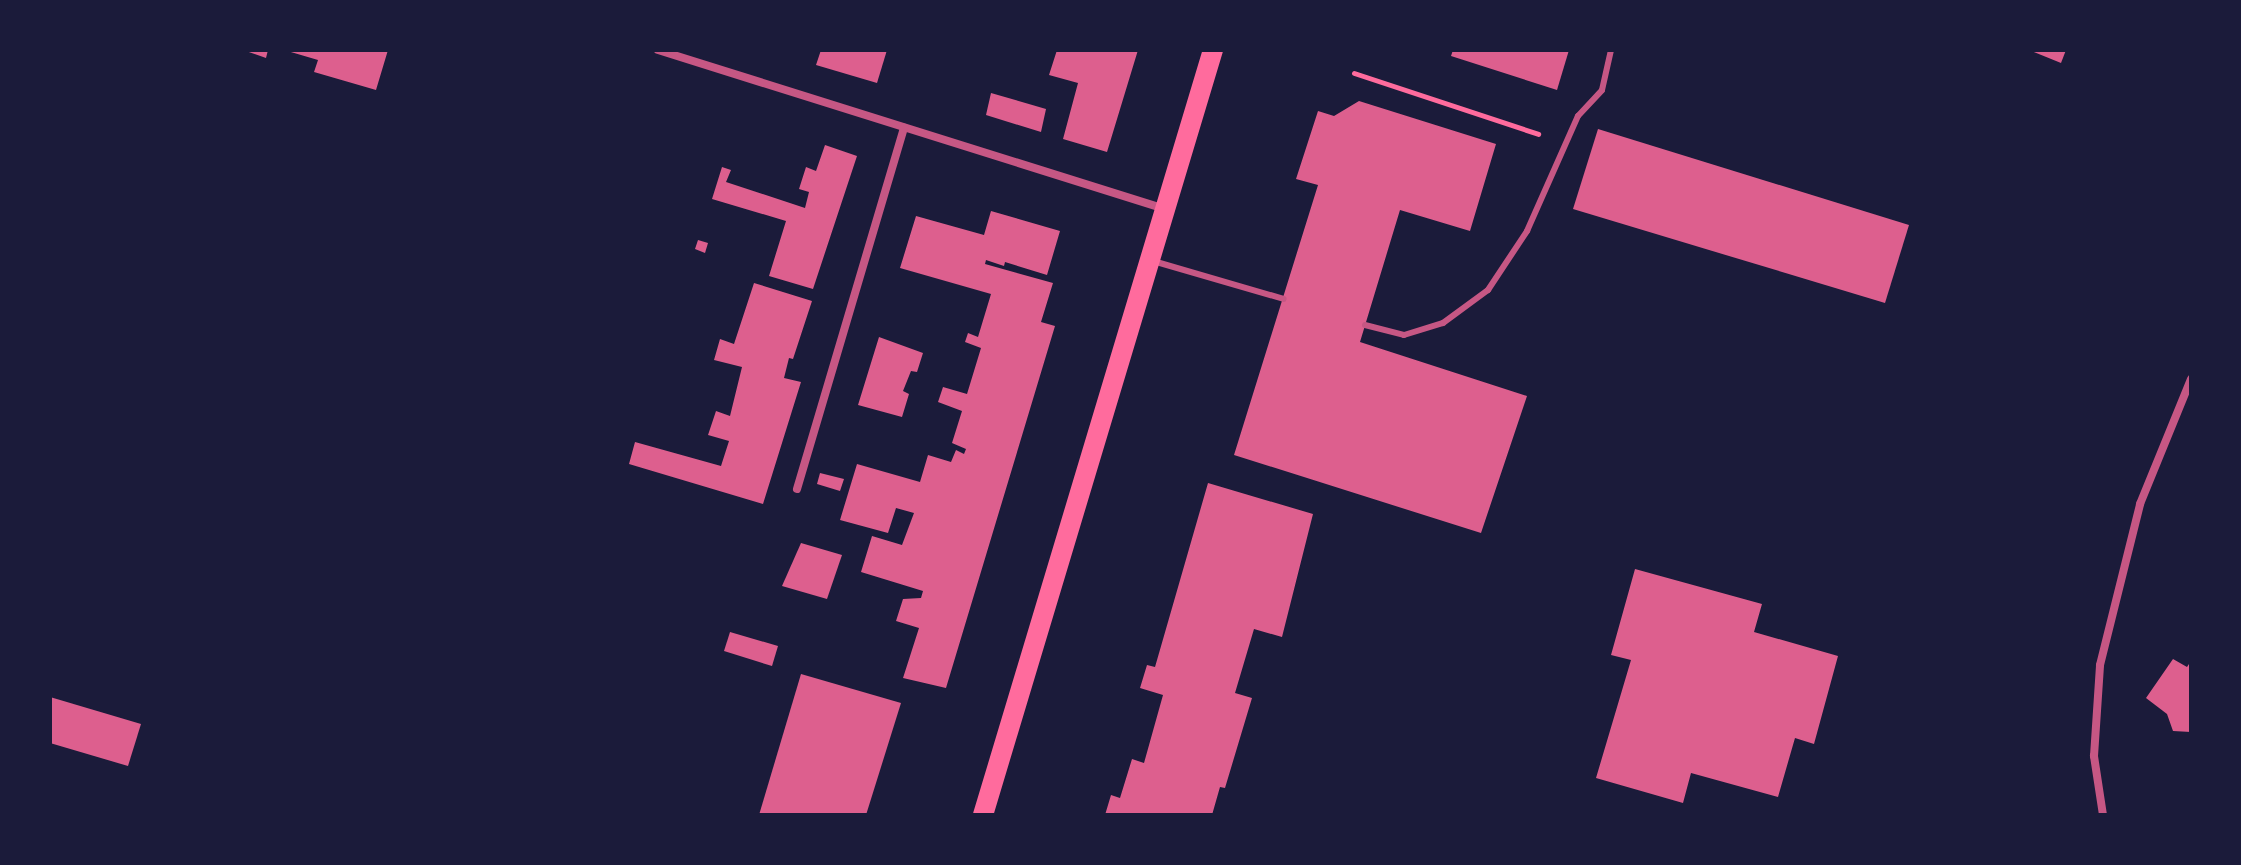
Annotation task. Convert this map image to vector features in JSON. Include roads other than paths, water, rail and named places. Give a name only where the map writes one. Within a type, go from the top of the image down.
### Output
[{"type":"main road","points":[[983,815],[1213,50]]},
{"type":"street","points":[[658,50],[1165,209]]},
{"type":"street","points":[[797,489],[904,127]]},
{"type":"street","points":[[2103,815],[2094,756],[2100,665],[2140,504],[2191,379]]},
{"type":"lane","points":[[1365,325],[1404,335],[1443,323],[1488,290],[1527,231],[1578,116],[1602,90],[1611,50]]},
{"type":"lane","points":[[1150,260],[1284,299]]}]
